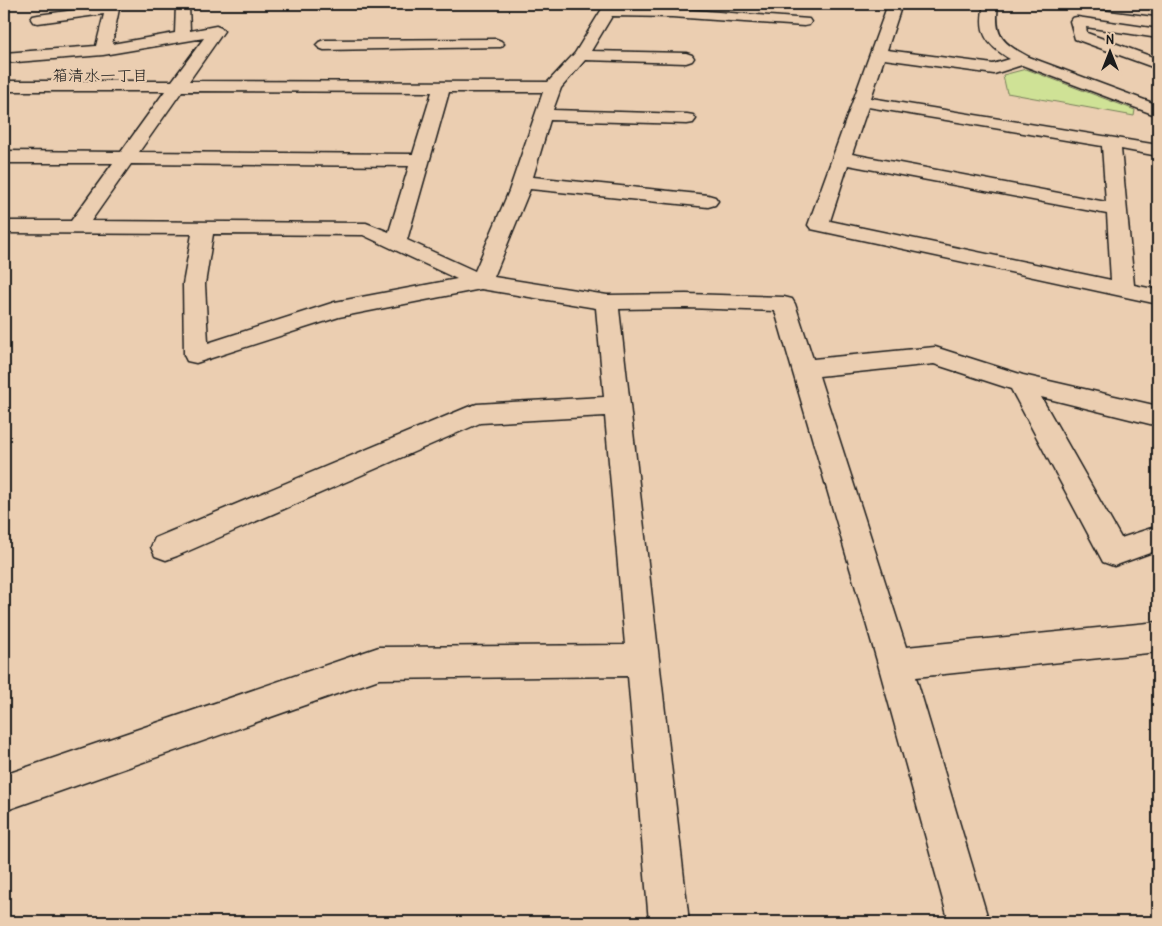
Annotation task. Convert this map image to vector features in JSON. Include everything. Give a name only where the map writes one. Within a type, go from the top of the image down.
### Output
[{"type":"street","points":[[895,4],[818,225],[1158,297]]},
{"type":"street","points":[[991,4],[987,22],[992,36],[1007,51],[1023,60],[1158,111]]},
{"type":"street","points":[[1096,4],[1158,12]]},
{"type":"street","points":[[182,5],[182,36]]},
{"type":"street","points":[[481,282],[522,182],[542,115],[554,87],[581,55],[607,12],[673,8],[804,22]]},
{"type":"street","points":[[38,19],[112,9],[103,50]]},
{"type":"street","points":[[1158,33],[1077,21],[1080,36],[1158,64]]},
{"type":"street","points":[[4,74],[9,59],[103,50],[216,31],[77,227]]},
{"type":"street","points":[[422,87],[435,44]]},
{"type":"street","points":[[324,45],[496,44]]},
{"type":"street","points":[[878,53],[994,69],[1023,60]]},
{"type":"street","points":[[581,55],[686,58]]},
{"type":"street","points":[[4,86],[554,87]]},
{"type":"street","points":[[396,243],[442,87]]},
{"type":"street","points":[[861,101],[1158,150]]},
{"type":"street","points":[[542,115],[687,119]]},
{"type":"street","points":[[1111,142],[1123,289]]},
{"type":"street","points":[[4,156],[420,160]]},
{"type":"street","points":[[841,158],[1116,210]]},
{"type":"street","points":[[522,182],[708,201]]},
{"type":"street","points":[[4,227],[366,229],[481,282],[607,302],[686,301],[784,304],[894,664],[969,922]]},
{"type":"street","points":[[204,228],[194,284],[196,355],[335,310],[481,282]]},
{"type":"street","points":[[607,302],[669,922]]},
{"type":"street","points":[[804,369],[935,355],[1020,383],[1158,416]]},
{"type":"street","points":[[1020,383],[1114,552],[1158,538]]},
{"type":"street","points":[[166,547],[477,414],[617,406]]},
{"type":"street","points":[[894,664],[1158,637]]},
{"type":"street","points":[[4,793],[379,663],[642,660]]},
{"type":"green space","points":[[1026,69],[1135,110],[1134,116],[1007,93],[1003,75]]},
{"type":"district","name":"箱清水一丁目","points":[[100,75]]}]
